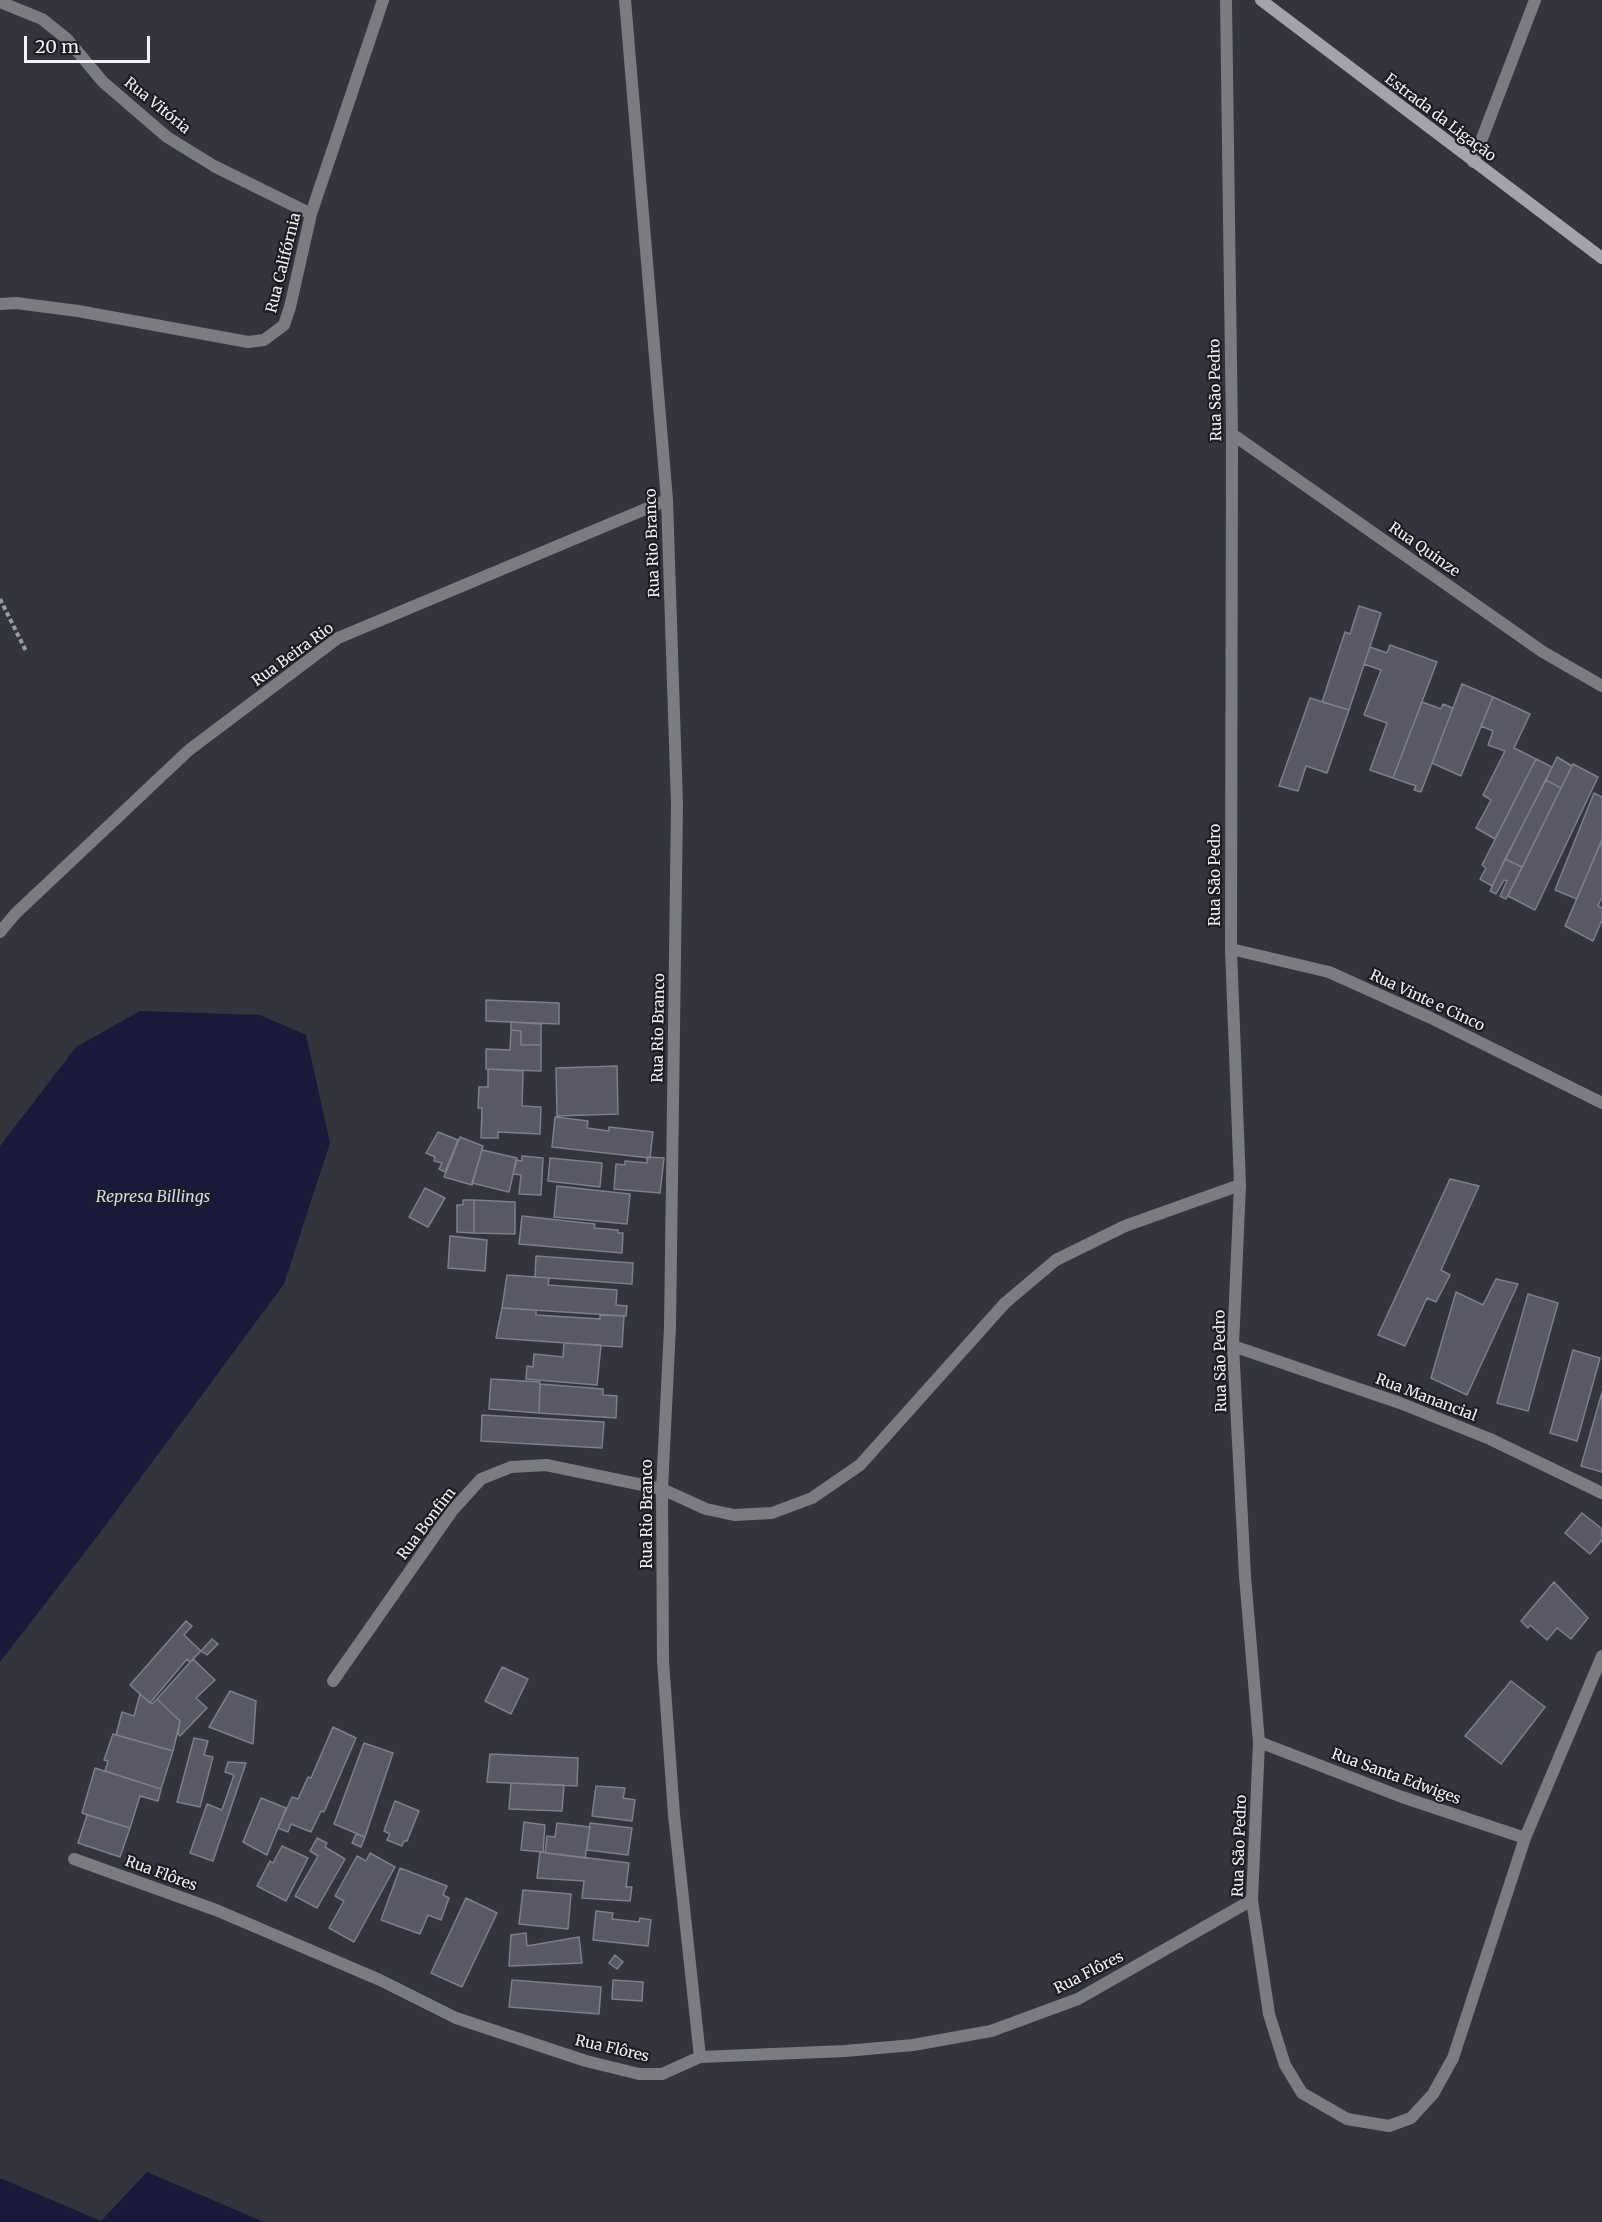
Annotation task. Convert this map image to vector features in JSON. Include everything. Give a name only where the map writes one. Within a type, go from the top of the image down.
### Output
[{"type":"street","name":"Rua Califórnia","points":[[0,304],[16,303],[78,311],[248,342],[264,340],[284,325],[311,214],[383,0]]},
{"type":"street","name":"Rua Rio Branco","points":[[625,0],[667,500],[677,806],[670,1327],[662,1489],[663,1661],[672,1791],[700,2057]]},
{"type":"street","name":"Rua São Pedro","points":[[1226,0],[1232,434],[1231,949],[1240,1185],[1233,1346],[1245,1576],[1259,1742],[1252,1900],[1269,2014],[1286,2065],[1302,2093],[1347,2119],[1389,2126],[1411,2118],[1433,2094],[1453,2058],[1525,1838],[1602,1656]]},
{"type":"street","name":"Estrada da Ligação","points":[[1261,0],[1602,258]]},
{"type":"street","points":[[1473,162],[1535,0]]},
{"type":"street","name":"Rua Vitória","points":[[0,2],[42,19],[67,39],[103,82],[167,137],[214,166],[311,214]]},
{"type":"street","name":"Rua Quinze","points":[[1232,434],[1543,652],[1602,686]]},
{"type":"street","name":"Rua Beira Rio","points":[[0,932],[15,914],[189,750],[338,638],[667,500]]},
{"type":"street","name":"Rua Vinte e Cinco","points":[[1231,949],[1329,972],[1431,1018],[1602,1103]]},
{"type":"street","name":"Rua Bonfim","points":[[333,1681],[452,1510],[481,1479],[511,1467],[546,1465],[662,1489],[706,1509],[734,1515],[772,1513],[812,1498],[860,1465],[1005,1303],[1056,1260],[1125,1226],[1240,1185]]},
{"type":"street","name":"Rua Manancial","points":[[1233,1346],[1400,1403],[1490,1439],[1602,1493]]},
{"type":"street","name":"Rua Santa Edwiges","points":[[1259,1742],[1402,1797],[1525,1838]]},
{"type":"street","name":"Rua Flôres","points":[[74,1859],[216,1910],[380,1980],[456,2018],[586,2061],[639,2074],[662,2074],[700,2057],[845,2051],[902,2046],[990,2031],[1078,2000],[1252,1900]]},
{"type":"path","points":[[0,599],[26,651]]},
{"type":"water","name":"Represa Billings","points":[[140,1011],[260,1015],[306,1035],[330,1143],[284,1284],[99,1534],[0,1662],[0,1146],[76,1047]]},
{"type":"water","points":[[147,2172],[264,2222],[0,2222],[0,2178],[101,2221]]},
{"type":"building","points":[[1359,606],[1381,613],[1349,710],[1322,702],[1345,632],[1350,634]]},
{"type":"building","points":[[1390,645],[1437,662],[1393,778],[1370,770],[1387,723],[1364,715],[1381,670],[1364,664],[1370,647],[1387,653]]},
{"type":"building","points":[[1462,684],[1493,697],[1461,776],[1432,763]]},
{"type":"building","points":[[1493,697],[1530,714],[1514,748],[1536,759],[1495,839],[1476,828],[1491,800],[1483,795],[1505,751],[1488,745],[1493,731],[1481,726]]},
{"type":"building","points":[[1310,698],[1349,710],[1327,773],[1306,766],[1298,791],[1279,786]]},
{"type":"building","points":[[1422,702],[1441,709],[1443,704],[1453,708],[1421,792],[1414,790],[1416,786],[1393,778]]},
{"type":"building","points":[[1557,757],[1572,766],[1561,788],[1546,780]]},
{"type":"building","points":[[1536,759],[1552,767],[1492,886],[1480,879],[1486,868],[1482,865]]},
{"type":"building","points":[[1573,764],[1598,777],[1535,910],[1508,896]]},
{"type":"building","points":[[1546,780],[1561,788],[1522,867],[1505,859]]},
{"type":"building","points":[[1594,793],[1602,797],[1602,839],[1577,899],[1555,890]]},
{"type":"building","points":[[1602,840],[1602,897],[1598,906],[1602,908],[1602,920],[1593,941],[1565,926]]},
{"type":"building","points":[[1505,859],[1522,867],[1506,899],[1500,896],[1507,881],[1504,880],[1496,894],[1490,891]]},
{"type":"building","points":[[486,1000],[559,1003],[559,1024],[486,1021]]},
{"type":"building","points":[[511,1022],[541,1024],[541,1045],[521,1045],[521,1031],[511,1030]]},
{"type":"building","points":[[511,1030],[521,1031],[521,1045],[541,1045],[541,1071],[486,1069],[486,1049],[510,1050]]},
{"type":"building","points":[[617,1066],[618,1114],[557,1116],[556,1068]]},
{"type":"building","points":[[488,1069],[523,1071],[522,1106],[541,1107],[540,1134],[498,1132],[498,1138],[481,1138],[482,1108],[478,1108],[479,1087],[488,1087]]},
{"type":"building","points":[[555,1117],[588,1121],[587,1128],[609,1131],[609,1127],[653,1132],[650,1158],[552,1147]]},
{"type":"building","points":[[438,1132],[458,1140],[445,1172],[439,1169],[442,1163],[434,1161],[435,1157],[426,1153]]},
{"type":"building","points":[[460,1137],[483,1146],[472,1185],[444,1177]]},
{"type":"building","points":[[482,1150],[517,1158],[509,1192],[472,1183]]},
{"type":"building","points":[[522,1156],[543,1158],[541,1195],[519,1194],[521,1175],[513,1174],[516,1160],[522,1161]]},
{"type":"building","points":[[647,1157],[664,1158],[660,1193],[614,1189],[616,1164],[625,1165],[625,1161],[647,1163]]},
{"type":"building","points":[[550,1158],[602,1163],[600,1187],[548,1181]]},
{"type":"building","points":[[1450,1179],[1479,1186],[1441,1270],[1450,1275],[1436,1302],[1427,1298],[1405,1346],[1378,1335]]},
{"type":"building","points":[[557,1186],[630,1194],[627,1224],[554,1217]]},
{"type":"building","points":[[425,1188],[445,1198],[428,1227],[409,1217]]},
{"type":"building","points":[[463,1200],[474,1200],[474,1233],[457,1232],[457,1205],[463,1205]]},
{"type":"building","points":[[474,1200],[515,1202],[515,1234],[474,1233]]},
{"type":"building","points":[[522,1216],[595,1224],[594,1228],[618,1230],[618,1233],[623,1233],[622,1253],[519,1244]]},
{"type":"building","points":[[450,1236],[487,1240],[485,1271],[448,1268]]},
{"type":"building","points":[[536,1256],[633,1263],[632,1284],[535,1277]]},
{"type":"building","points":[[507,1275],[549,1278],[548,1285],[617,1290],[616,1305],[627,1306],[626,1316],[502,1308]]},
{"type":"building","points":[[1496,1279],[1518,1284],[1467,1395],[1431,1378],[1456,1292],[1483,1305]]},
{"type":"building","points":[[1528,1294],[1558,1303],[1528,1411],[1497,1403]]},
{"type":"building","points":[[502,1308],[536,1310],[536,1315],[600,1319],[600,1315],[624,1316],[622,1347],[496,1338]]},
{"type":"building","points":[[564,1343],[601,1345],[597,1385],[526,1379],[527,1366],[533,1367],[534,1354],[563,1357]]},
{"type":"building","points":[[1573,1350],[1600,1358],[1577,1441],[1550,1433]]},
{"type":"building","points":[[491,1379],[540,1382],[539,1413],[489,1409]]},
{"type":"building","points":[[540,1384],[603,1389],[603,1395],[617,1396],[616,1418],[539,1413]]},
{"type":"building","points":[[1602,1392],[1602,1472],[1581,1466]]},
{"type":"building","points":[[482,1415],[604,1422],[602,1448],[481,1441]]},
{"type":"building","points":[[1582,1513],[1602,1529],[1602,1540],[1590,1554],[1565,1533]]},
{"type":"building","points":[[1554,1582],[1588,1618],[1571,1639],[1557,1628],[1547,1640],[1530,1625],[1528,1628],[1521,1621]]},
{"type":"building","points":[[186,1621],[192,1626],[184,1635],[201,1651],[190,1662],[187,1659],[150,1703],[130,1685]]},
{"type":"building","points":[[212,1639],[218,1644],[207,1655],[201,1651]]},
{"type":"building","points":[[193,1659],[215,1680],[196,1698],[207,1708],[180,1736],[178,1734],[180,1721],[157,1699]]},
{"type":"building","points":[[502,1667],[528,1679],[511,1714],[485,1701]]},
{"type":"building","points":[[1511,1681],[1545,1707],[1501,1764],[1465,1736]]},
{"type":"building","points":[[230,1691],[256,1701],[253,1744],[209,1727]]},
{"type":"building","points":[[140,1694],[152,1704],[157,1699],[180,1721],[173,1751],[116,1735],[122,1712],[134,1716]]},
{"type":"building","points":[[333,1727],[356,1738],[324,1812],[321,1811],[311,1832],[291,1824],[288,1832],[278,1828],[292,1797],[298,1799],[308,1777],[311,1778]]},
{"type":"building","points":[[113,1734],[173,1751],[161,1789],[105,1771],[108,1761],[104,1760]]},
{"type":"building","points":[[194,1738],[208,1741],[204,1755],[213,1757],[200,1807],[177,1802]]},
{"type":"building","points":[[364,1743],[393,1753],[365,1837],[334,1824]]},
{"type":"building","points":[[490,1754],[578,1758],[577,1786],[487,1782]]},
{"type":"building","points":[[228,1762],[246,1763],[213,1861],[190,1853],[207,1804],[222,1810],[234,1775],[225,1772]]},
{"type":"building","points":[[95,1768],[161,1789],[158,1801],[140,1796],[130,1828],[82,1813]]},
{"type":"building","points":[[511,1783],[564,1785],[562,1811],[509,1809]]},
{"type":"building","points":[[596,1786],[625,1788],[623,1798],[635,1800],[632,1821],[592,1816]]},
{"type":"building","points":[[261,1798],[286,1808],[267,1855],[243,1842]]},
{"type":"building","points":[[395,1801],[419,1811],[407,1841],[404,1841],[402,1846],[387,1840],[390,1834],[384,1831]]},
{"type":"building","points":[[87,1815],[130,1828],[120,1857],[78,1843]]},
{"type":"building","points":[[524,1822],[545,1825],[543,1852],[521,1850]]},
{"type":"building","points":[[557,1823],[590,1827],[585,1858],[545,1853],[547,1836],[555,1837]]},
{"type":"building","points":[[590,1823],[632,1828],[628,1855],[587,1850]]},
{"type":"building","points":[[356,1834],[365,1837],[361,1847],[352,1843]]},
{"type":"building","points":[[317,1838],[327,1843],[325,1847],[345,1859],[317,1908],[295,1896],[318,1856],[310,1851]]},
{"type":"building","points":[[282,1846],[308,1858],[286,1901],[257,1886],[270,1861],[273,1863]]},
{"type":"building","points":[[540,1852],[629,1863],[626,1887],[632,1887],[630,1901],[582,1898],[584,1881],[537,1878]]},
{"type":"building","points":[[370,1853],[395,1867],[354,1942],[329,1928],[344,1901],[335,1896],[357,1856],[366,1861]]},
{"type":"building","points":[[400,1868],[447,1886],[443,1895],[449,1898],[441,1920],[428,1915],[420,1934],[381,1920]]},
{"type":"building","points":[[523,1890],[571,1894],[568,1929],[519,1924]]},
{"type":"building","points":[[466,1898],[497,1913],[462,1987],[431,1973]]},
{"type":"building","points":[[596,1911],[613,1913],[612,1919],[639,1922],[640,1918],[651,1920],[648,1946],[593,1940]]},
{"type":"building","points":[[526,1933],[527,1946],[579,1937],[582,1963],[509,1966],[511,1935]]},
{"type":"building","points":[[615,1955],[623,1962],[617,1969],[609,1963]]},
{"type":"building","points":[[512,1980],[601,1987],[599,2014],[509,2007]]},
{"type":"building","points":[[613,1980],[643,1982],[642,2001],[612,1999]]}]
